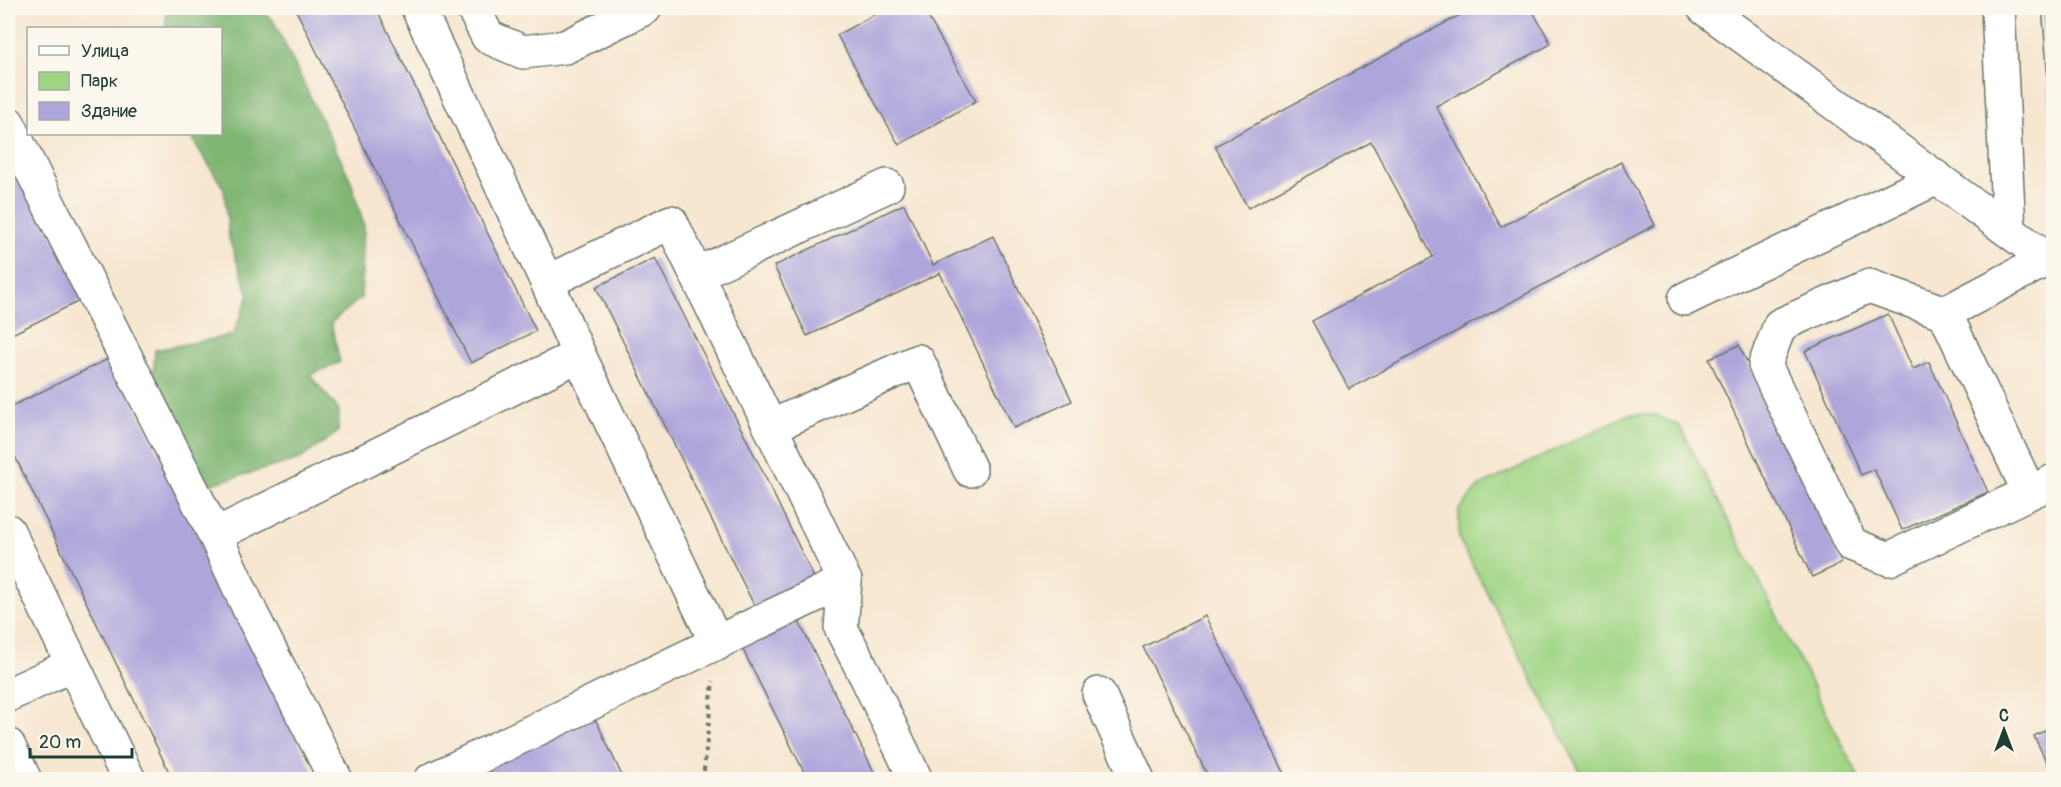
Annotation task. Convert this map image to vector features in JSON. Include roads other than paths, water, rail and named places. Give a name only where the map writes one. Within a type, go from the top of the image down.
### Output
[{"type":"main road","points":[[418,8],[579,355],[717,644]]},
{"type":"main road","points":[[473,8],[488,37],[523,52],[565,47],[645,8]]},
{"type":"main road","points":[[1704,8],[2050,262],[1945,313]]},
{"type":"main road","points":[[1998,8],[2009,231]]},
{"type":"main road","points":[[8,123],[336,780]]},
{"type":"main road","points":[[1685,299],[1937,178]]},
{"type":"main road","points":[[697,274],[887,186]]},
{"type":"main road","points":[[547,282],[671,222],[845,581],[841,628],[916,780]]},
{"type":"main road","points":[[1869,286],[1945,313],[2041,486],[1889,559],[1851,544],[1765,365],[1780,325],[1869,286]]},
{"type":"main road","points":[[214,535],[579,355]]},
{"type":"main road","points":[[770,427],[918,361],[970,470]]},
{"type":"main road","points":[[8,531],[129,780]]},
{"type":"main road","points":[[431,780],[845,581]]},
{"type":"main road","points":[[8,695],[72,665]]},
{"type":"main road","points":[[1099,694],[1138,780]]},
{"type":"main road","points":[[8,746],[25,780]]}]
